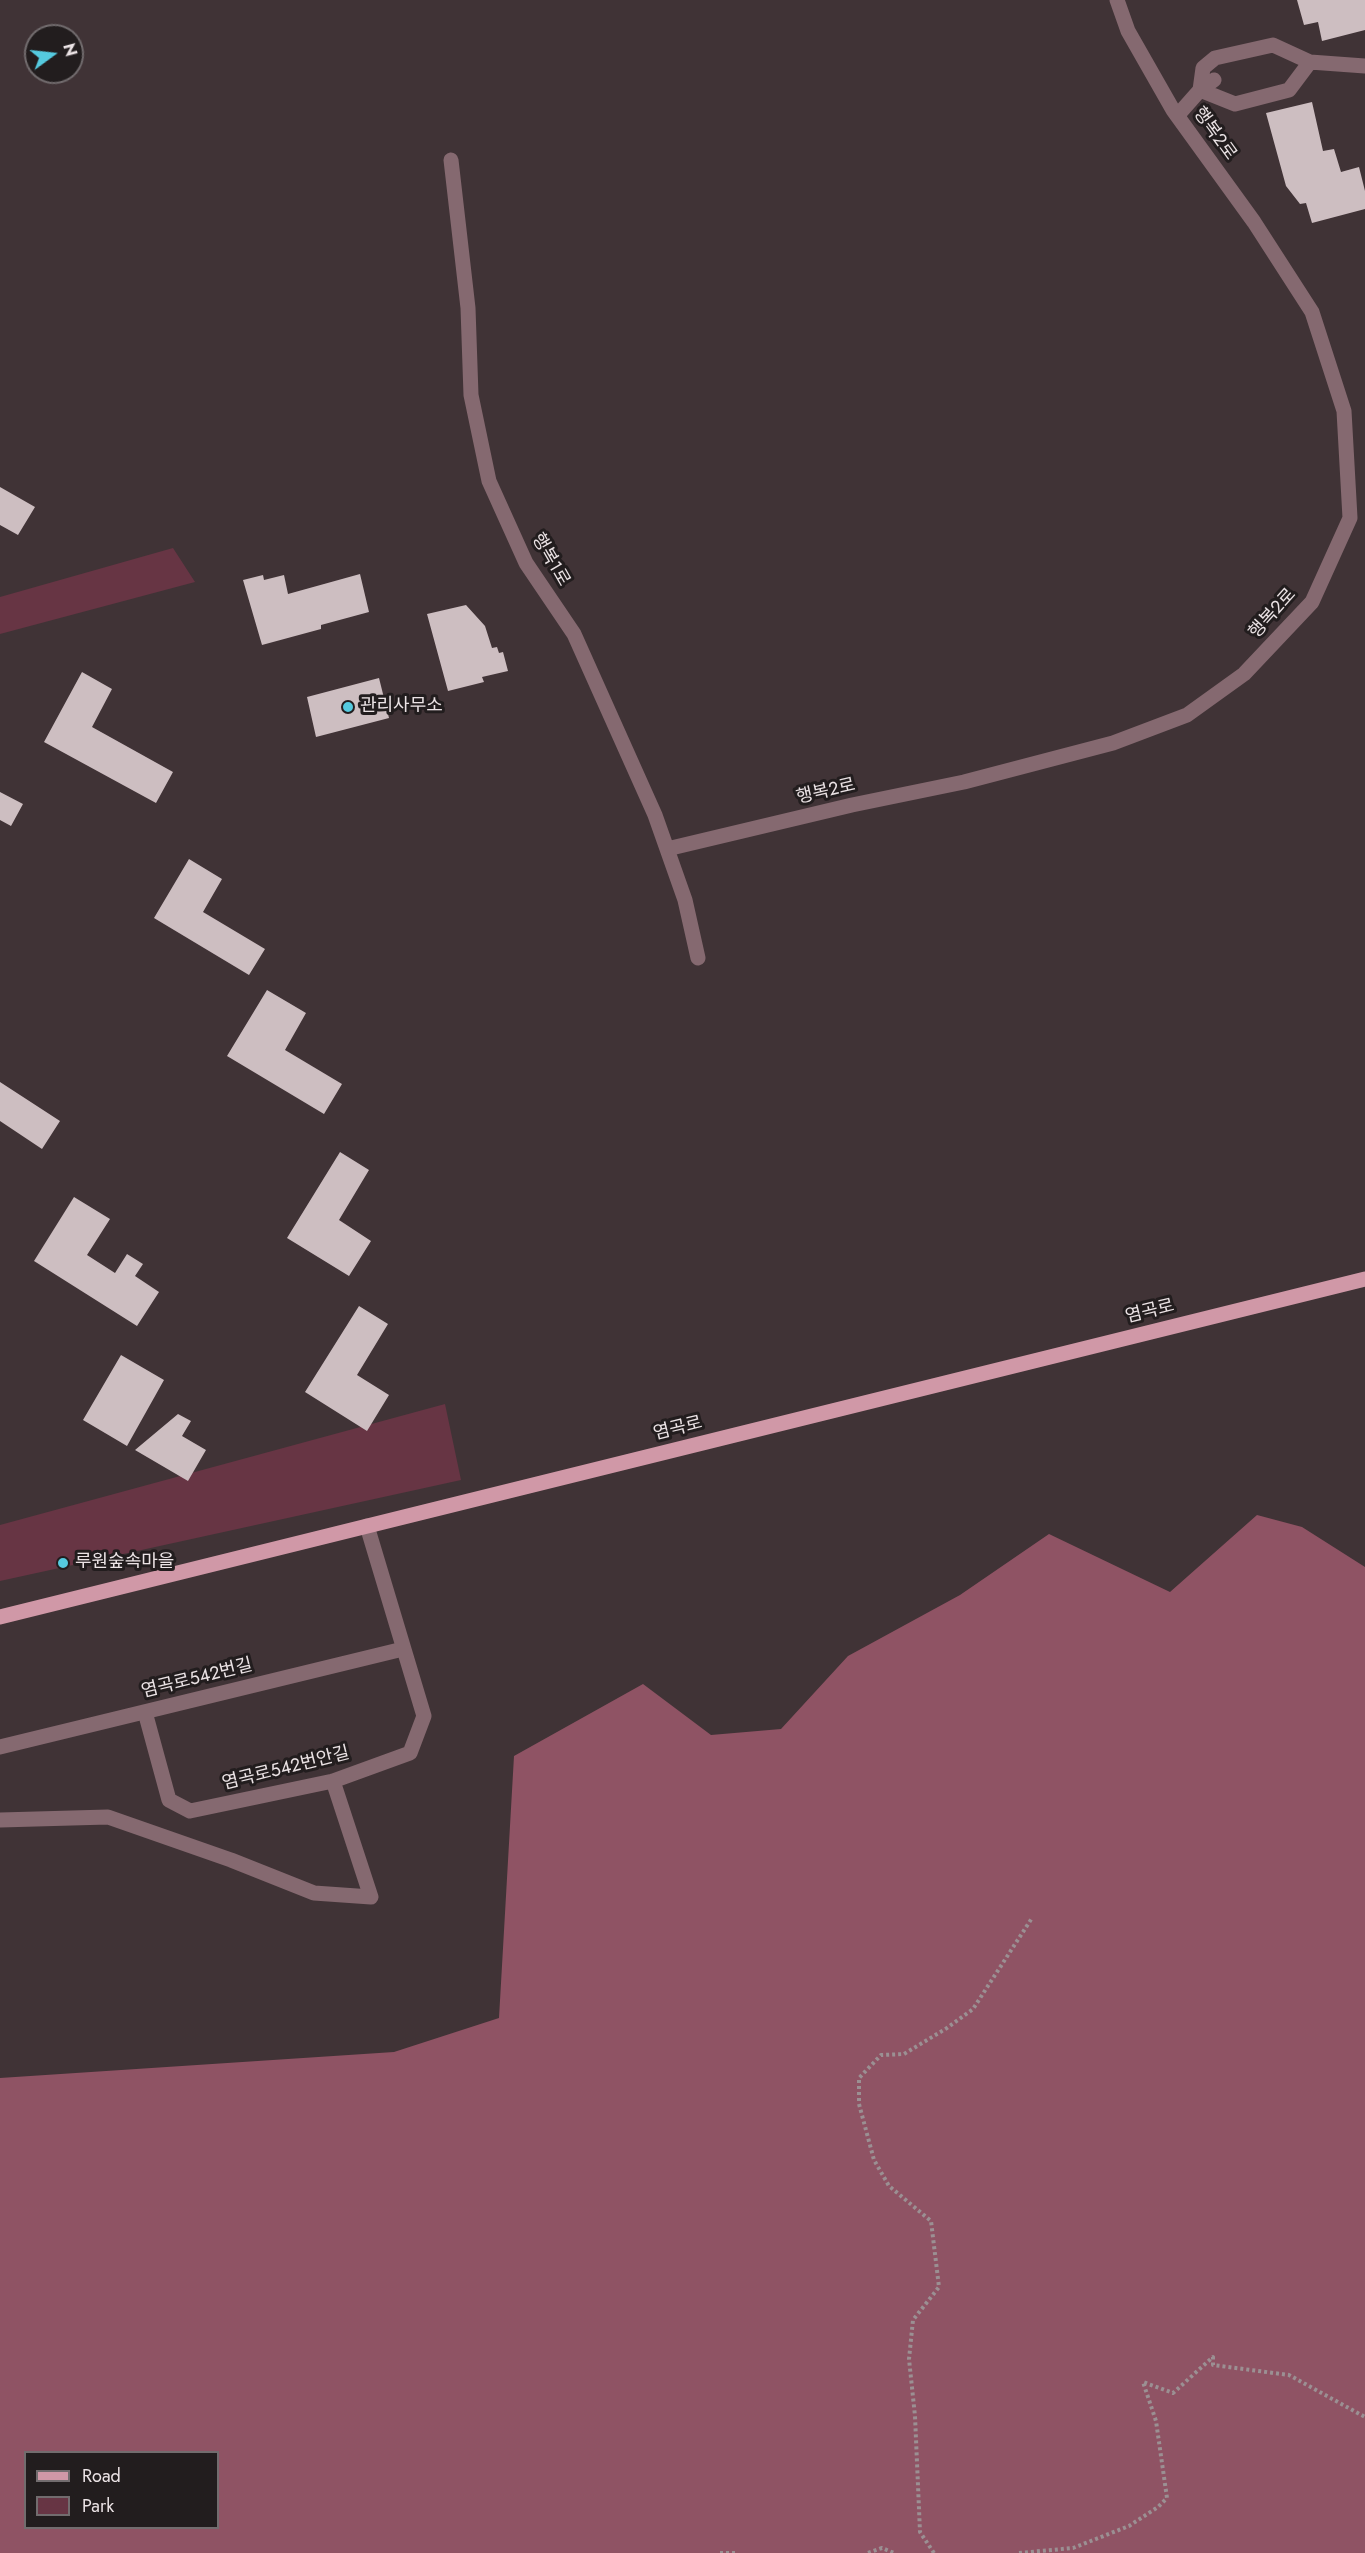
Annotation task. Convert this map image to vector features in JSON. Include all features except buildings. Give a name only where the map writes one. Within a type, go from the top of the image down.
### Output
[{"type":"main road","name":"염곡로","points":[[0,1617],[1363,1279]]},
{"type":"street","name":"행복2로","points":[[667,849],[852,805],[964,782],[1113,743],[1187,715],[1244,674],[1312,602],[1350,518],[1344,411],[1312,312],[1254,222],[1177,116],[1128,31],[1117,0]]},
{"type":"street","points":[[1200,90],[1203,68],[1215,58],[1273,45],[1310,62],[1365,66]]},
{"type":"street","points":[[1200,90],[1235,104],[1289,90],[1310,62]]},
{"type":"street","points":[[1177,116],[1200,90],[1214,80]]},
{"type":"street","name":"행복1로","points":[[451,160],[468,308],[471,395],[489,481],[526,563],[574,634],[655,815],[685,900],[698,958]]},
{"type":"street","name":"염곡로542번안길","points":[[145,1712],[170,1800],[190,1811],[333,1781],[410,1753],[424,1716],[367,1526]]},
{"type":"street","name":"염곡로542번길","points":[[0,1747],[403,1649]]},
{"type":"street","points":[[0,1820],[108,1817],[231,1860],[314,1893],[371,1897],[333,1781]]},
{"type":"path","points":[[934,2553],[920,2532],[915,2416],[909,2359],[913,2320],[939,2287],[931,2221],[889,2186],[874,2160],[859,2104],[859,2078],[881,2055],[903,2054],[947,2028],[973,2009],[1032,1918]]},
{"type":"path","points":[[1019,2553],[1073,2548],[1129,2526],[1158,2507],[1167,2498],[1156,2421],[1143,2382],[1173,2393],[1213,2357],[1213,2365],[1289,2375],[1365,2417]]},
{"type":"path","points":[[868,2553],[882,2548],[894,2553]]},
{"type":"path","points":[[720,2553],[738,2553]]},
{"type":"green space","points":[[173,548],[195,582],[0,634],[0,597]]},
{"type":"green space","points":[[445,1404],[461,1480],[0,1581],[0,1525]]},
{"type":"shaded area","points":[[1257,1515],[1302,1527],[1365,1567],[1365,2553],[0,2553],[0,2078],[394,2052],[499,2018],[514,1756],[643,1684],[711,1735],[781,1729],[848,1656],[960,1595],[1049,1534],[1170,1592]]},
{"type":"place","name":"관리사무소","points":[[348,707]]},
{"type":"place","name":"루원숲속마을","points":[[63,1563]]}]
